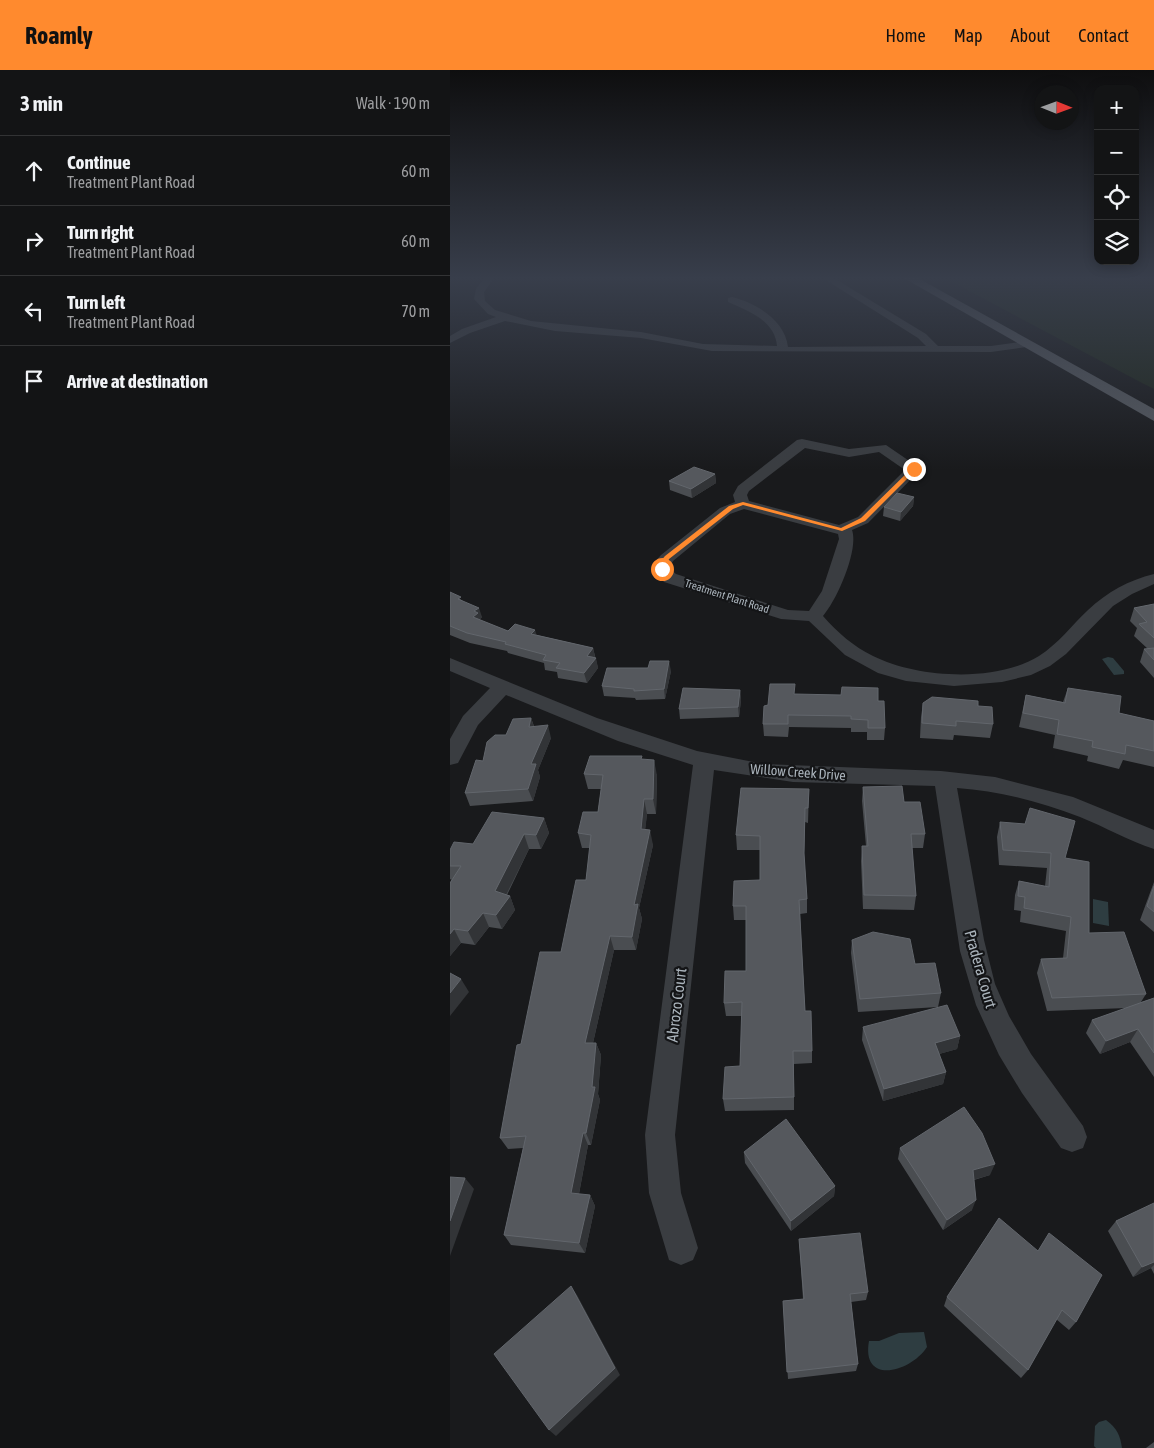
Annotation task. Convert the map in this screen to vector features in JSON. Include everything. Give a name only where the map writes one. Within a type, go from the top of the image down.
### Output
[{"type":"main road","points":[[1021,341],[1154,416]]},
{"type":"street","points":[[675,341],[703,347],[782,348],[1003,348],[1026,344]]},
{"type":"street","points":[[781,341],[782,348]]},
{"type":"street","points":[[927,341],[935,349]]},
{"type":"street","points":[[802,443],[849,453],[881,448],[914,469],[863,520],[842,530],[743,504],[740,494],[743,489],[802,443]]},
{"type":"street","name":"Treatment Plant Road","points":[[743,504],[725,511],[710,523],[667,558],[662,563],[662,569],[670,578],[787,615],[814,616]]},
{"type":"street","points":[[842,530],[847,539],[831,591],[824,604],[814,616],[851,650],[883,667],[939,679],[986,678],[1004,675],[1042,662],[1059,650],[1102,606],[1122,593],[1154,579]]},
{"type":"street","name":"Willow Creek Drive","points":[[450,664],[635,739],[704,761],[791,774],[945,778],[997,785],[1039,794],[1106,817],[1154,840]]},
{"type":"street","points":[[450,758],[470,722],[504,686]]},
{"type":"street","name":"Abrozo Court","points":[[681,1248],[665,1201],[660,1167],[660,1135],[704,761]]},
{"type":"street","name":"Pradera Court","points":[[945,778],[972,949],[982,984],[997,1021],[1016,1059],[1042,1098],[1072,1137]]},
{"type":"green space","points":[[1064,341],[1154,341],[1154,389]]},
{"type":"shaded area","points":[[1113,658],[1124,671],[1124,674],[1114,675],[1102,659]]},
{"type":"shaded area","points":[[1093,899],[1108,902],[1109,926],[1093,923]]},
{"type":"shaded area","points":[[924,1332],[927,1347],[910,1363],[889,1370],[879,1369],[872,1364],[868,1355],[869,1341],[879,1341],[899,1333]]},
{"type":"shaded area","points":[[1106,1420],[1117,1432],[1122,1448],[1096,1448],[1094,1446],[1095,1426],[1099,1422]]},
{"type":"building","points":[[694,467],[715,474],[691,489],[669,481]]},
{"type":"building","points":[[897,493],[914,497],[901,512],[884,507]]},
{"type":"building","points":[[450,592],[461,597],[458,599],[479,608],[474,611],[478,613],[473,617],[508,631],[515,624],[535,630],[531,634],[593,648],[587,656],[596,658],[584,673],[556,668],[560,663],[543,660],[546,655],[505,644],[506,642],[467,633],[450,626]]},
{"type":"building","points":[[1154,604],[1154,638],[1139,624],[1147,622],[1134,608]]},
{"type":"building","points":[[1154,648],[1154,660],[1144,649]]},
{"type":"building","points":[[650,661],[669,661],[664,689],[634,691],[634,689],[602,686],[607,668],[648,668]]},
{"type":"building","points":[[770,684],[795,684],[794,694],[841,695],[842,687],[878,688],[878,701],[884,701],[885,728],[868,728],[868,720],[851,719],[851,716],[788,715],[788,724],[763,724],[764,706],[768,705]]},
{"type":"building","points":[[683,688],[740,690],[738,707],[679,709]]},
{"type":"building","points":[[1068,688],[1121,696],[1119,713],[1154,721],[1154,751],[1126,745],[1125,754],[1092,747],[1093,741],[1057,734],[1059,720],[1023,713],[1026,695],[1065,703]]},
{"type":"building","points":[[932,697],[978,701],[978,706],[992,707],[993,724],[956,721],[956,726],[922,723],[923,703]]},
{"type":"building","points":[[531,718],[529,727],[548,725],[531,764],[536,764],[528,789],[465,793],[476,760],[483,761],[487,742],[495,735],[506,735],[513,719]]},
{"type":"building","points":[[590,756],[642,756],[641,759],[654,760],[653,799],[644,799],[641,829],[650,830],[634,905],[638,904],[632,937],[610,936],[585,1043],[596,1043],[592,1087],[595,1087],[586,1133],[583,1133],[571,1193],[590,1195],[579,1243],[504,1235],[526,1136],[500,1138],[517,1045],[521,1044],[540,952],[561,952],[576,880],[586,880],[591,835],[578,833],[583,812],[598,812],[603,775],[584,774]]},
{"type":"building","points":[[902,786],[904,802],[920,802],[925,834],[911,834],[916,896],[864,895],[862,846],[868,846],[863,787]]},
{"type":"building","points":[[741,788],[809,789],[808,808],[805,808],[804,853],[807,899],[799,900],[805,1011],[811,1011],[812,1051],[793,1051],[794,1097],[723,1099],[725,1067],[740,1066],[742,1002],[724,1003],[725,971],[746,971],[746,906],[733,906],[734,881],[760,880],[760,836],[736,835]]},
{"type":"building","points":[[1030,808],[1075,821],[1065,858],[1089,862],[1089,933],[1124,932],[1146,994],[1052,998],[1041,959],[1067,958],[1071,917],[1024,908],[1025,897],[1018,896],[1019,881],[1049,887],[1051,853],[1003,850],[1000,822],[1025,824]]},
{"type":"building","points":[[492,812],[544,818],[536,835],[524,834],[495,891],[510,896],[496,915],[483,913],[468,931],[454,929],[450,934],[450,883],[461,866],[450,866],[450,850],[454,842],[473,844]]},
{"type":"building","points":[[1154,886],[1154,912],[1147,906]]},
{"type":"building","points":[[873,932],[910,939],[915,964],[935,963],[941,993],[860,999],[852,940]]},
{"type":"building","points":[[450,973],[461,979],[450,993]]},
{"type":"building","points":[[1154,998],[1154,1053],[1138,1029],[1106,1041],[1092,1020]]},
{"type":"building","points":[[947,1005],[960,1036],[935,1043],[946,1072],[884,1089],[863,1027]]},
{"type":"building","points":[[964,1107],[982,1133],[995,1164],[973,1170],[976,1200],[947,1220],[900,1148]]},
{"type":"building","points":[[786,1119],[835,1186],[791,1221],[744,1152]]},
{"type":"building","points":[[450,1177],[465,1178],[450,1221]]},
{"type":"building","points":[[1154,1203],[1154,1262],[1142,1267],[1116,1221]]},
{"type":"building","points":[[999,1218],[1038,1251],[1049,1233],[1102,1275],[1076,1322],[1062,1310],[1028,1370],[947,1297]]},
{"type":"building","points":[[860,1233],[868,1292],[850,1294],[858,1364],[787,1372],[783,1301],[804,1299],[799,1239]]},
{"type":"building","points":[[571,1286],[615,1368],[549,1430],[494,1354]]},
{"type":"route","points":[[662,569],[662,563],[667,558],[731,508],[743,504],[842,530],[863,520],[914,469]]}]
